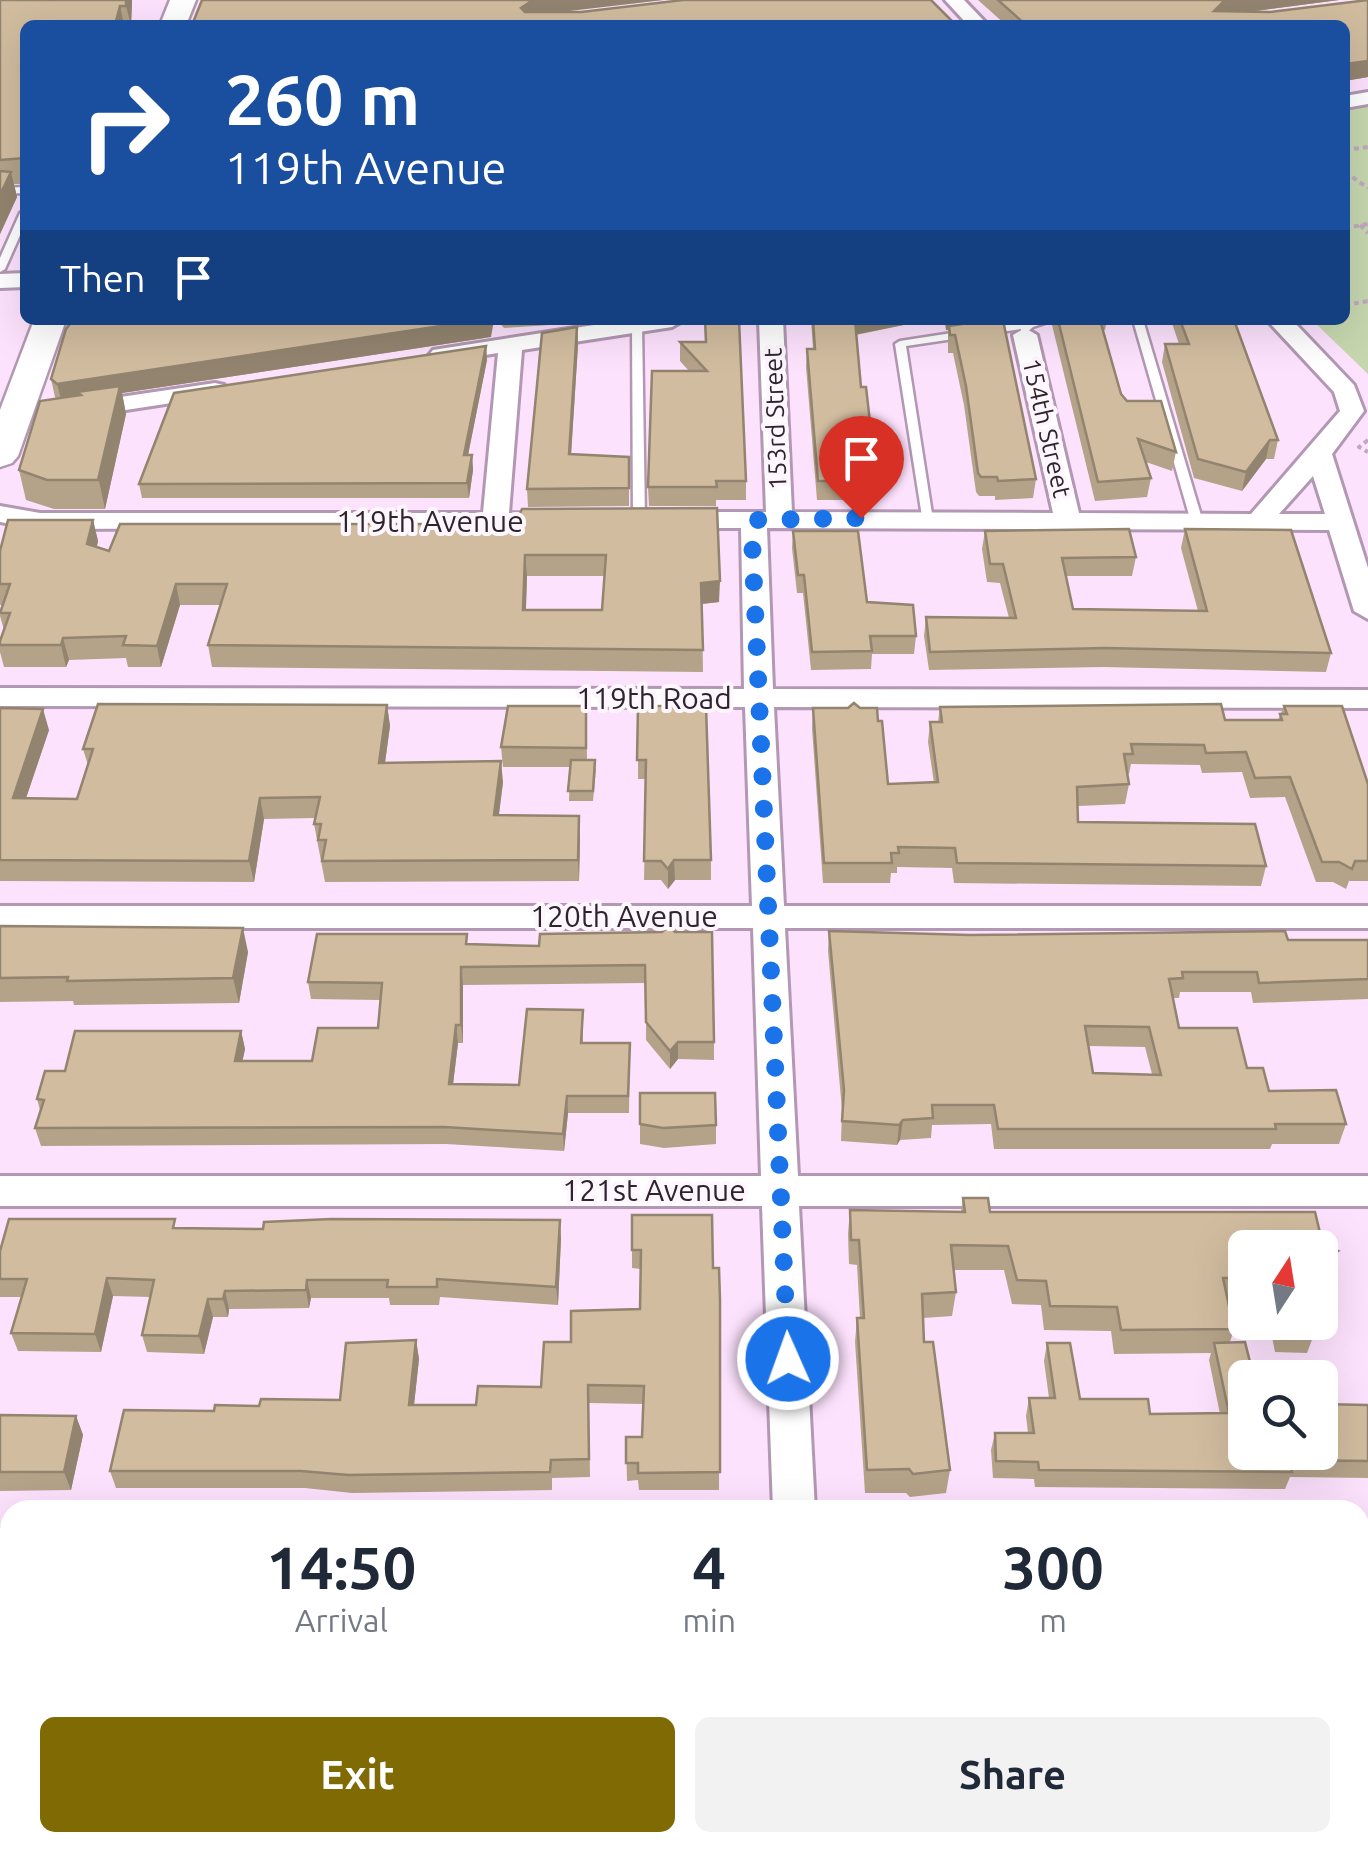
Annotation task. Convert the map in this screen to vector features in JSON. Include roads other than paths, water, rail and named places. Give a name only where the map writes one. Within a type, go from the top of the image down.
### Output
[{"type":"main road","points":[[0,456],[39,417],[49,325]]},
{"type":"street","points":[[954,0],[974,20]]},
{"type":"street","points":[[414,360],[637,325]]},
{"type":"street","name":"153rd Street","points":[[772,325],[767,519],[752,539],[794,1500]]},
{"type":"street","points":[[1258,522],[1352,411],[1345,390],[1284,325]]},
{"type":"street","name":"154th Street","points":[[1027,330],[1068,521]]},
{"type":"street","points":[[495,521],[511,344]]},
{"type":"street","points":[[39,417],[237,386]]},
{"type":"street","points":[[1319,454],[1368,611]]},
{"type":"street","name":"119th Avenue","points":[[0,514],[40,522],[585,520]]},
{"type":"street","points":[[630,520],[1341,522]]},
{"type":"street","name":"119th Road","points":[[0,697],[1368,699]]},
{"type":"street","name":"120th Avenue","points":[[0,917],[1368,916]]},
{"type":"street","name":"121st Avenue","points":[[0,1191],[1368,1192]]},
{"type":"lane","points":[[0,270],[5,247],[20,222]]},
{"type":"lane","points":[[630,520],[637,325]]},
{"type":"lane","points":[[927,520],[900,344],[1027,330],[1038,325]]},
{"type":"lane","points":[[1139,325],[1197,522]]}]
